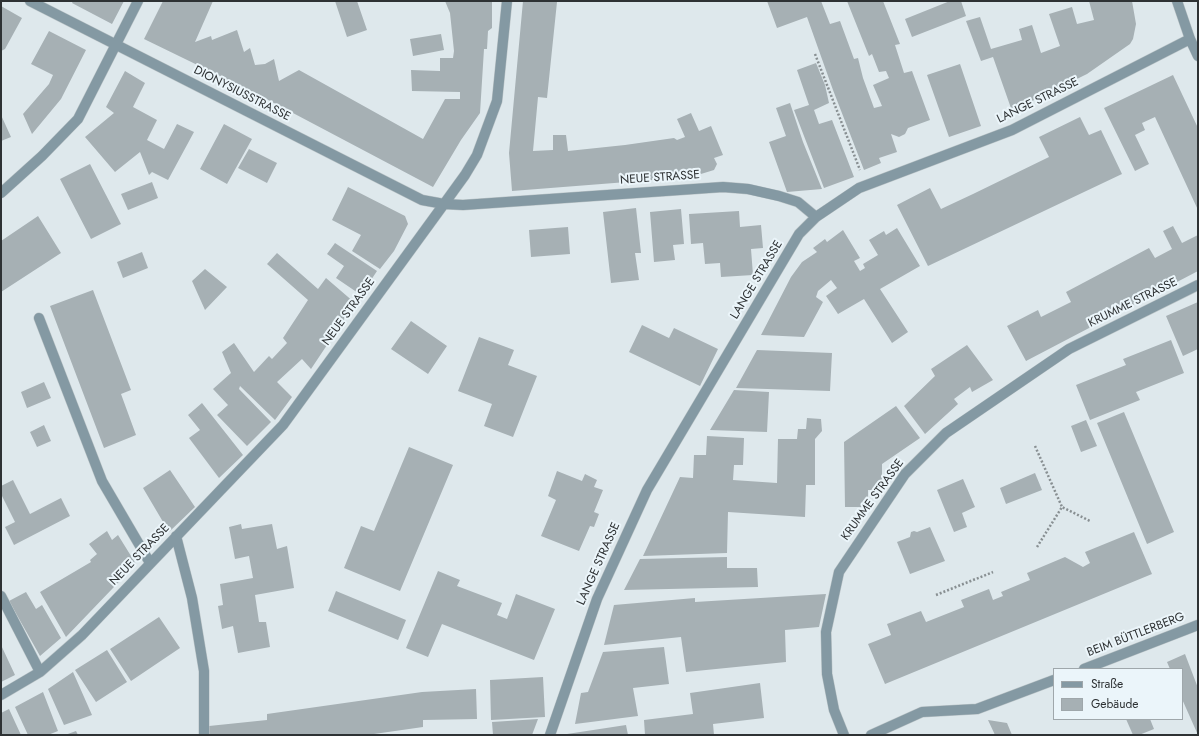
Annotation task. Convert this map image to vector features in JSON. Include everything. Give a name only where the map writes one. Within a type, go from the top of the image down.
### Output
[{"type":"street","name":"DIONYSIUSSTRASSE","points":[[30,1],[422,200],[444,204]]},
{"type":"street","points":[[1,193],[42,156],[78,119],[138,1]]},
{"type":"street","points":[[444,204],[465,175],[477,155],[497,102],[502,66],[507,1]]},
{"type":"street","points":[[1177,1],[1190,39],[1198,56]]},
{"type":"street","name":"LANGE STRASSE","points":[[550,735],[597,599],[647,490],[799,234],[816,217],[866,186],[1012,130],[1190,39]]},
{"type":"street","name":"NEUE STRASSE","points":[[1,695],[40,672],[82,635],[283,425],[444,204],[463,205],[723,187],[748,189],[798,202],[816,217]]},
{"type":"street","name":"KRUMME STRASSE","points":[[844,735],[834,710],[827,674],[826,632],[839,572],[905,474],[946,433],[1063,353],[1198,285]]},
{"type":"street","points":[[39,318],[102,481],[150,564]]},
{"type":"street","points":[[176,536],[192,598],[204,671],[204,735]]},
{"type":"street","points":[[1,596],[40,672]]},
{"type":"street","name":"BEIM BÜTTLERBERG","points":[[1087,668],[1198,625]]},
{"type":"street","points":[[871,735],[922,712],[977,709],[1053,680]]},
{"type":"path","points":[[814,54],[866,186]]},
{"type":"path","points":[[1035,446],[1062,507],[1090,521]]},
{"type":"path","points":[[1037,547],[1062,507]]},
{"type":"path","points":[[936,595],[993,572]]},
{"type":"building","points":[[73,1],[124,1],[112,24],[72,3]]},
{"type":"building","points":[[163,1],[213,1],[195,42],[211,36],[212,40],[237,30],[244,52],[250,48],[255,65],[265,64],[274,59],[279,81],[299,70],[423,139],[445,99],[460,99],[460,92],[412,91],[411,70],[440,71],[440,58],[453,58],[454,51],[450,13],[445,1],[492,1],[492,28],[488,31],[487,49],[484,49],[480,113],[461,140],[433,187],[257,94],[144,39]]},
{"type":"building","points":[[335,1],[357,1],[367,30],[347,37]]},
{"type":"building","points":[[523,1],[557,2],[547,98],[538,97],[533,151],[553,150],[553,135],[566,135],[568,151],[674,138],[677,140],[685,137],[677,119],[691,113],[699,131],[711,126],[723,155],[714,158],[717,164],[714,170],[691,177],[512,191],[509,153]]},
{"type":"building","points":[[767,1],[821,1],[830,24],[840,21],[854,59],[858,58],[863,78],[874,108],[882,106],[873,85],[889,78],[886,71],[879,72],[872,54],[869,56],[847,1],[883,1],[900,44],[895,45],[904,73],[912,71],[930,120],[908,128],[905,134],[899,137],[891,134],[897,152],[879,158],[881,163],[864,170],[807,17],[777,28]]},
{"type":"building","points":[[950,1],[961,1],[966,16],[912,37],[905,19]]},
{"type":"building","points":[[1089,1],[1132,1],[1136,24],[1133,39],[1130,44],[1087,74],[1012,111],[993,57],[981,61],[966,21],[980,17],[991,49],[1022,40],[1019,29],[1032,25],[1041,53],[1060,46],[1049,14],[1072,7],[1077,24],[1094,20]]},
{"type":"building","points":[[1,6],[22,18],[5,49],[1,51]]},
{"type":"building","points":[[49,31],[86,50],[61,99],[32,134],[23,114],[49,84],[53,75],[31,64]]},
{"type":"building","points":[[441,34],[444,50],[413,56],[410,39]]},
{"type":"building","points":[[816,63],[825,85],[829,103],[814,110],[819,124],[832,120],[854,177],[824,188],[794,110],[809,105],[797,70]]},
{"type":"building","points":[[960,64],[981,126],[949,137],[927,75]]},
{"type":"building","points":[[125,71],[145,83],[133,107],[157,120],[147,140],[164,149],[177,124],[194,132],[168,180],[152,172],[149,175],[140,152],[115,172],[85,137],[114,113],[106,107]]},
{"type":"building","points":[[1173,75],[1198,128],[1198,210],[1155,117],[1142,123],[1145,130],[1135,135],[1149,164],[1135,171],[1104,108]]},
{"type":"building","points":[[790,103],[803,142],[822,189],[787,192],[769,142],[786,136],[776,108]]},
{"type":"building","points":[[1,115],[11,137],[1,141]]},
{"type":"building","points":[[1080,117],[1089,135],[1101,130],[1122,174],[928,266],[897,205],[930,188],[941,209],[973,194],[1049,157],[1039,137]]},
{"type":"building","points":[[224,124],[252,139],[227,184],[200,169]]},
{"type":"building","points":[[249,149],[277,163],[267,183],[238,168]]},
{"type":"building","points":[[90,164],[121,224],[91,239],[60,179]]},
{"type":"building","points":[[152,182],[158,198],[128,210],[121,194]]},
{"type":"building","points":[[348,187],[405,216],[408,224],[394,251],[380,269],[352,251],[361,235],[332,220]]},
{"type":"building","points":[[636,208],[641,253],[635,253],[639,280],[611,283],[603,212]]},
{"type":"building","points":[[681,209],[684,244],[673,245],[675,260],[654,262],[650,212]]},
{"type":"building","points":[[739,211],[740,227],[761,225],[763,248],[751,249],[753,275],[721,277],[720,263],[705,264],[703,243],[691,244],[689,214]]},
{"type":"building","points":[[38,216],[61,253],[1,292],[1,241]]},
{"type":"building","points":[[1173,226],[1182,243],[1198,235],[1198,271],[1026,361],[1007,326],[1038,310],[1041,317],[1071,302],[1066,292],[1149,248],[1155,258],[1172,249],[1163,231]]},
{"type":"building","points":[[568,227],[570,254],[531,257],[529,230]]},
{"type":"building","points":[[897,228],[920,266],[880,289],[908,332],[892,343],[864,299],[838,314],[826,296],[837,288],[831,280],[818,291],[816,297],[823,302],[804,337],[761,335],[791,277],[802,262],[817,252],[813,248],[825,239],[827,242],[843,230],[860,258],[854,261],[860,271],[865,268],[863,264],[878,255],[869,240],[884,231],[886,235]]},
{"type":"building","points":[[335,243],[377,271],[361,295],[336,278],[344,266],[327,254]]},
{"type":"building","points":[[142,252],[148,268],[123,278],[117,262]]},
{"type":"building","points":[[277,253],[318,289],[326,278],[355,303],[311,369],[302,359],[277,382],[292,397],[275,420],[240,386],[239,389],[271,422],[247,446],[217,415],[228,405],[213,389],[231,373],[222,352],[234,343],[254,372],[269,356],[272,359],[287,343],[283,338],[308,300],[267,264]]},
{"type":"building","points":[[205,269],[227,287],[205,310],[192,281]]},
{"type":"building","points":[[93,290],[131,390],[121,394],[136,435],[104,448],[50,306]]},
{"type":"building","points":[[1198,302],[1198,349],[1183,356],[1166,316]]},
{"type":"building","points":[[411,321],[447,346],[428,374],[391,349]]},
{"type":"building","points":[[642,325],[669,338],[674,328],[718,349],[700,386],[629,352]]},
{"type":"building","points":[[479,337],[514,350],[508,365],[537,376],[513,437],[484,426],[492,404],[458,391]]},
{"type":"building","points":[[1171,340],[1184,373],[1136,392],[1140,400],[1090,420],[1076,385],[1126,365],[1123,359]]},
{"type":"building","points":[[967,345],[993,380],[972,392],[970,387],[954,399],[958,404],[925,434],[904,406],[935,376],[931,369]]},
{"type":"building","points":[[757,350],[832,353],[830,391],[736,388]]},
{"type":"building","points":[[44,382],[51,398],[27,408],[21,392]]},
{"type":"building","points":[[734,390],[769,392],[767,432],[710,430]]},
{"type":"building","points":[[202,403],[243,455],[219,478],[189,438],[200,430],[188,415]]},
{"type":"building","points":[[896,406],[920,438],[882,464],[882,490],[868,490],[868,507],[845,507],[844,442]]},
{"type":"building","points":[[1124,412],[1174,532],[1147,544],[1097,423]]},
{"type":"building","points":[[807,418],[821,419],[822,431],[815,439],[815,485],[806,485],[805,517],[728,512],[727,553],[643,556],[680,477],[693,478],[694,455],[706,455],[707,436],[744,438],[743,465],[734,465],[733,480],[777,483],[778,439],[797,439],[798,429],[806,429]]},
{"type":"building","points":[[1086,420],[1097,446],[1081,452],[1071,426]]},
{"type":"building","points":[[44,425],[51,441],[37,447],[30,432]]},
{"type":"building","points":[[409,447],[453,465],[400,591],[344,568],[361,526],[374,531]]},
{"type":"building","points":[[170,470],[195,507],[169,532],[143,488]]},
{"type":"building","points":[[557,471],[582,481],[585,474],[597,480],[594,487],[603,490],[594,512],[599,514],[594,527],[590,526],[579,551],[541,536],[556,500],[548,496]]},
{"type":"building","points":[[1035,473],[1042,490],[1006,504],[1000,488]]},
{"type":"building","points":[[963,479],[975,507],[962,513],[967,527],[954,532],[937,490]]},
{"type":"building","points":[[13,480],[30,514],[61,498],[70,516],[14,545],[5,527],[15,522],[1,494],[1,486]]},
{"type":"building","points":[[241,524],[242,529],[272,524],[277,549],[287,546],[294,588],[255,595],[259,622],[266,622],[270,647],[238,653],[233,626],[222,629],[218,606],[223,605],[220,584],[253,578],[249,556],[235,559],[229,527]]},
{"type":"building","points":[[930,527],[945,561],[910,574],[897,542],[910,537],[911,532],[917,532]]},
{"type":"building","points":[[107,531],[112,540],[118,535],[136,564],[66,637],[40,592],[91,562],[90,560],[97,554],[89,544]]},
{"type":"building","points":[[1134,532],[1152,574],[885,684],[868,644],[891,635],[887,624],[921,611],[926,622],[964,607],[961,600],[989,589],[993,600],[1003,596],[1001,592],[1030,580],[1027,573],[1065,557],[1083,567],[1090,563],[1085,552]]},
{"type":"building","points":[[727,557],[727,568],[757,568],[758,587],[624,590],[640,559]]},
{"type":"building","points":[[438,571],[460,580],[457,586],[502,603],[497,615],[507,619],[516,594],[555,609],[534,660],[442,624],[428,657],[406,648]]},
{"type":"building","points":[[336,591],[406,620],[398,640],[328,611]]},
{"type":"building","points":[[26,592],[36,609],[42,605],[61,638],[40,656],[9,601]]},
{"type":"building","points":[[826,594],[819,627],[785,630],[786,662],[686,672],[681,637],[604,645],[614,605],[695,598],[695,602]]},
{"type":"building","points":[[159,617],[180,648],[131,681],[110,649]]},
{"type":"building","points":[[1,645],[15,675],[1,682]]},
{"type":"building","points":[[664,647],[669,684],[633,688],[638,716],[575,724],[581,693],[588,692],[603,652]]},
{"type":"building","points":[[107,650],[127,682],[96,702],[75,670]]},
{"type":"building","points":[[1185,654],[1198,688],[1198,735],[1183,701],[1183,668],[1170,668],[1167,662]]},
{"type":"building","points":[[73,672],[92,715],[64,725],[48,689]]},
{"type":"building","points":[[543,677],[545,717],[491,720],[490,680]]},
{"type":"building","points":[[760,683],[764,718],[713,724],[714,735],[645,735],[644,720],[693,714],[690,693]]},
{"type":"building","points":[[476,689],[477,719],[423,720],[423,727],[367,735],[209,735],[209,726],[267,720],[267,714],[422,692]]},
{"type":"building","points":[[43,692],[58,731],[48,735],[28,735],[15,707]]},
{"type":"building","points":[[9,709],[21,735],[1,735],[1,713]]},
{"type":"building","points":[[538,719],[532,735],[493,735],[492,722]]},
{"type":"building","points":[[988,720],[1007,723],[1012,735],[995,735]]},
{"type":"building","points":[[1126,720],[1150,720],[1154,729],[1139,735],[1133,735]]},
{"type":"building","points":[[626,725],[628,735],[567,735],[567,734]]},
{"type":"building","points":[[76,731],[78,735],[65,735]]}]
